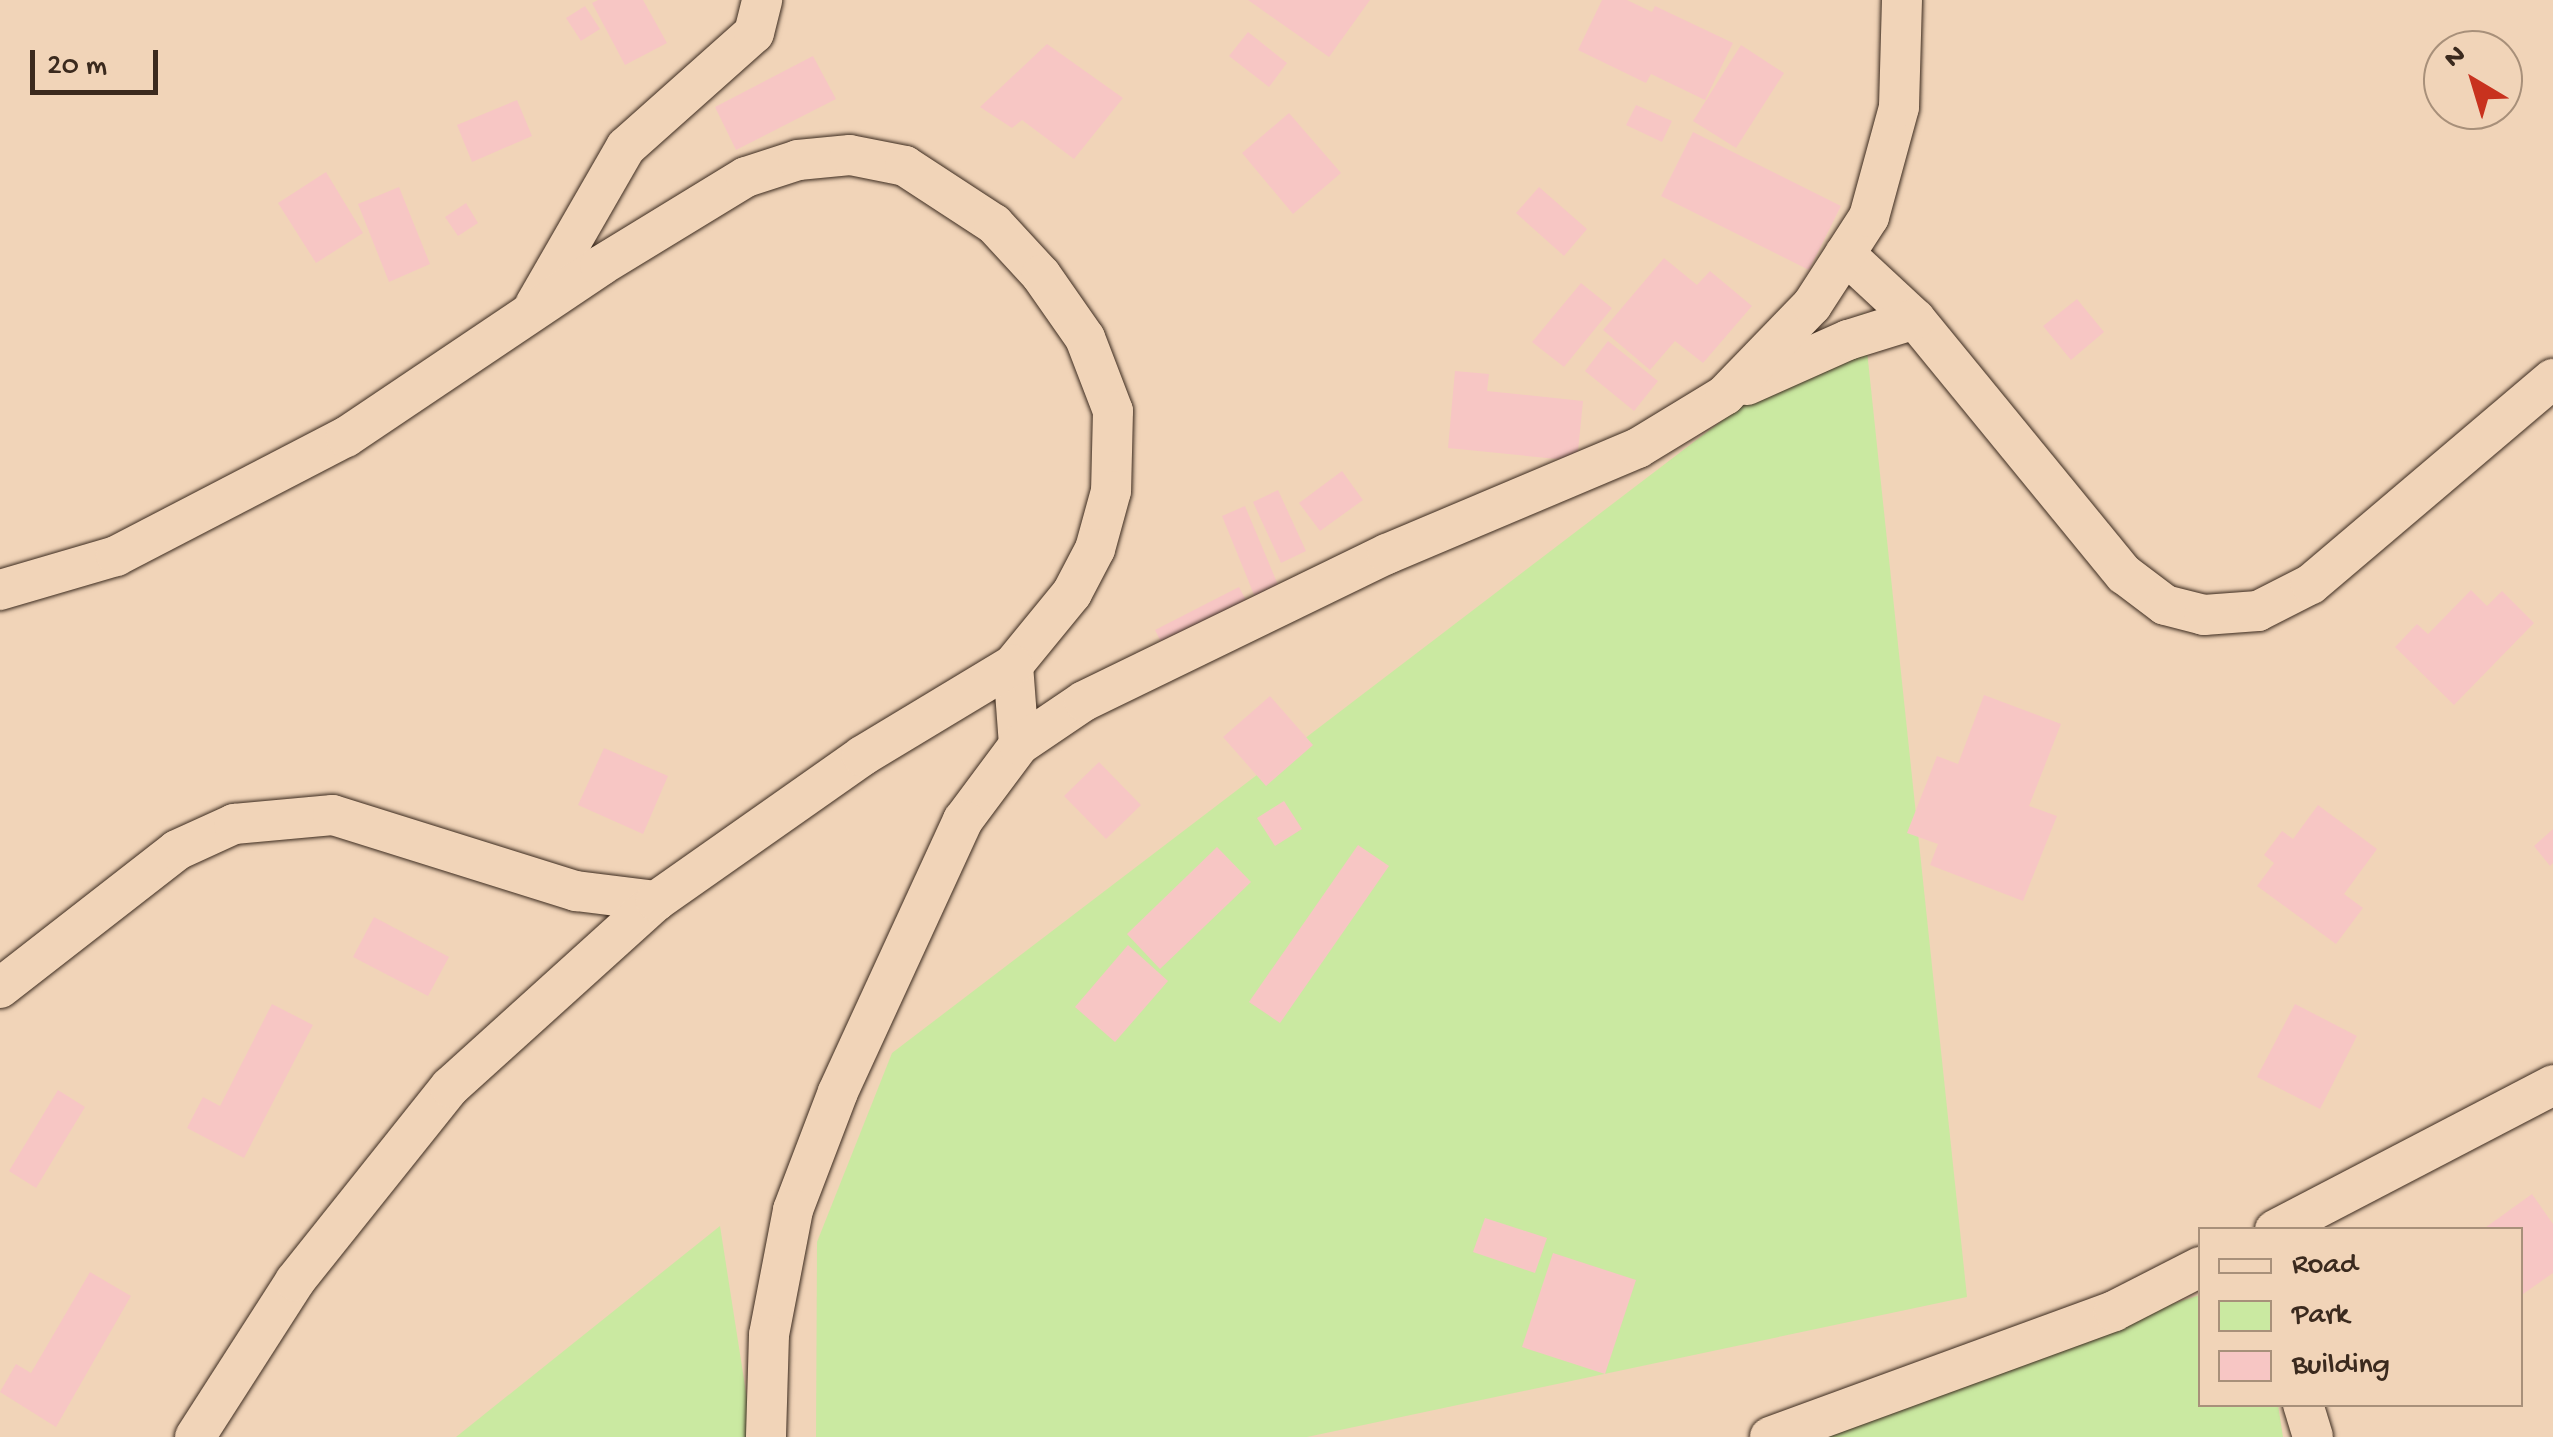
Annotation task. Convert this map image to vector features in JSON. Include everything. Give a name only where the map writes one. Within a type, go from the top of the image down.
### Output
[{"type":"street","points":[[530,313],[626,147],[754,33],[762,0]]},
{"type":"street","points":[[1725,395],[1812,305],[1868,217],[1899,106],[1902,0]]},
{"type":"street","points":[[0,590],[116,556],[346,438],[530,313],[746,177],[798,160],[850,156],[904,166],[948,188],[994,224],[1040,275],[1084,338],[1113,411],[1111,491],[1095,549],[1072,594],[1013,665],[862,756],[656,901],[450,1087],[294,1281],[196,1437]]},
{"type":"street","points":[[1845,254],[1914,320],[2124,574],[2165,605],[2204,615],[2258,611],[2311,584],[2553,378]]},
{"type":"street","points":[[766,1437],[770,1336],[793,1210],[838,1092],[963,820],[1019,745],[1084,701],[1387,554],[1638,448],[1725,395],[1848,340],[1914,320]]},
{"type":"street","points":[[1013,665],[1019,745]]},
{"type":"street","points":[[0,988],[177,850],[234,824],[334,815],[576,891],[656,901]]},
{"type":"street","points":[[2281,1227],[2553,1085]]},
{"type":"street","points":[[1770,1437],[2114,1312],[2198,1269]]},
{"type":"street","points":[[2304,1407],[2313,1437]]},
{"type":"green space","points":[[1863,313],[1967,1297],[1307,1437],[816,1437],[817,1242],[892,1053]]},
{"type":"green space","points":[[720,1226],[753,1437],[456,1437]]},
{"type":"green space","points":[[2198,1296],[2198,1407],[2278,1407],[2283,1437],[1751,1437]]},
{"type":"building","points":[[643,0],[667,43],[625,65],[592,3]]},
{"type":"building","points":[[1248,0],[1370,0],[1329,57]]},
{"type":"building","points":[[1602,0],[1627,0],[1652,12],[1655,6],[1733,43],[1705,100],[1651,74],[1646,83],[1578,50]]},
{"type":"building","points":[[585,6],[600,29],[581,41],[566,18]]},
{"type":"building","points":[[1248,32],[1287,63],[1269,87],[1229,56]]},
{"type":"building","points":[[1047,44],[1123,98],[1074,159],[1022,120],[1012,128],[980,107]]},
{"type":"building","points":[[1741,45],[1784,73],[1736,148],[1693,121]]},
{"type":"building","points":[[813,56],[836,99],[736,150],[715,107]]},
{"type":"building","points":[[517,100],[532,136],[472,162],[457,125]]},
{"type":"building","points":[[1636,105],[1672,121],[1662,142],[1626,125]]},
{"type":"building","points":[[1289,113],[1341,173],[1293,214],[1242,153]]},
{"type":"building","points":[[1693,132],[1841,206],[1809,270],[1661,196]]},
{"type":"building","points":[[326,172],[363,233],[316,263],[278,203]]},
{"type":"building","points":[[399,187],[430,264],[389,282],[358,204]]},
{"type":"building","points":[[1539,187],[1587,229],[1564,256],[1516,213]]},
{"type":"building","points":[[466,203],[478,223],[458,236],[445,217]]},
{"type":"building","points":[[1664,258],[1697,285],[1710,271],[1752,306],[1703,363],[1675,341],[1650,370],[1603,330]]},
{"type":"building","points":[[1581,283],[1612,308],[1564,367],[1532,342]]},
{"type":"building","points":[[2077,299],[2104,332],[2071,360],[2043,326]]},
{"type":"building","points":[[1608,341],[1658,381],[1634,411],[1585,371]]},
{"type":"building","points":[[1455,371],[1489,374],[1487,391],[1583,401],[1577,461],[1448,448]]},
{"type":"building","points":[[1342,471],[1363,500],[1320,531],[1299,503]]},
{"type":"building","points":[[1278,490],[1306,551],[1281,563],[1253,502]]},
{"type":"building","points":[[1245,506],[1281,592],[1257,602],[1222,516]]},
{"type":"building","points":[[1239,587],[1251,610],[1167,654],[1155,630]]},
{"type":"building","points":[[2471,590],[2487,606],[2502,591],[2534,623],[2454,705],[2395,647],[2417,624],[2428,634]]},
{"type":"building","points":[[1984,695],[2061,724],[2029,806],[2057,816],[2023,901],[1930,865],[1938,844],[1907,833],[1937,756],[1958,764]]},
{"type":"building","points":[[1270,696],[1313,745],[1266,786],[1223,737]]},
{"type":"building","points":[[604,748],[668,776],[643,834],[578,805]]},
{"type":"building","points":[[1099,762],[1141,805],[1106,839],[1064,796]]},
{"type":"building","points":[[1284,801],[1302,829],[1275,846],[1257,818]]},
{"type":"building","points":[[2318,805],[2377,849],[2344,894],[2363,908],[2336,944],[2257,886],[2274,863],[2264,855],[2282,831],[2293,839]]},
{"type":"building","points":[[2553,829],[2553,863],[2550,866],[2534,846]]},
{"type":"building","points":[[1358,845],[1389,866],[1280,1023],[1249,1002]]},
{"type":"building","points":[[1217,847],[1251,882],[1160,969],[1127,934]]},
{"type":"building","points":[[374,917],[449,957],[428,996],[353,957]]},
{"type":"building","points":[[1128,945],[1168,981],[1115,1042],[1075,1007]]},
{"type":"building","points":[[272,1004],[313,1025],[244,1158],[187,1128],[203,1097],[220,1106]]},
{"type":"building","points":[[2295,1004],[2357,1036],[2320,1109],[2257,1077]]},
{"type":"building","points":[[58,1090],[85,1107],[36,1188],[9,1171]]},
{"type":"building","points":[[2532,1194],[2553,1224],[2553,1273],[2523,1294],[2523,1227],[2486,1227]]},
{"type":"building","points":[[1485,1218],[1547,1238],[1535,1273],[1473,1252]]},
{"type":"building","points":[[1553,1253],[1636,1280],[1605,1374],[1522,1347]]},
{"type":"building","points":[[90,1272],[131,1296],[56,1427],[0,1392],[16,1364],[31,1373]]}]
